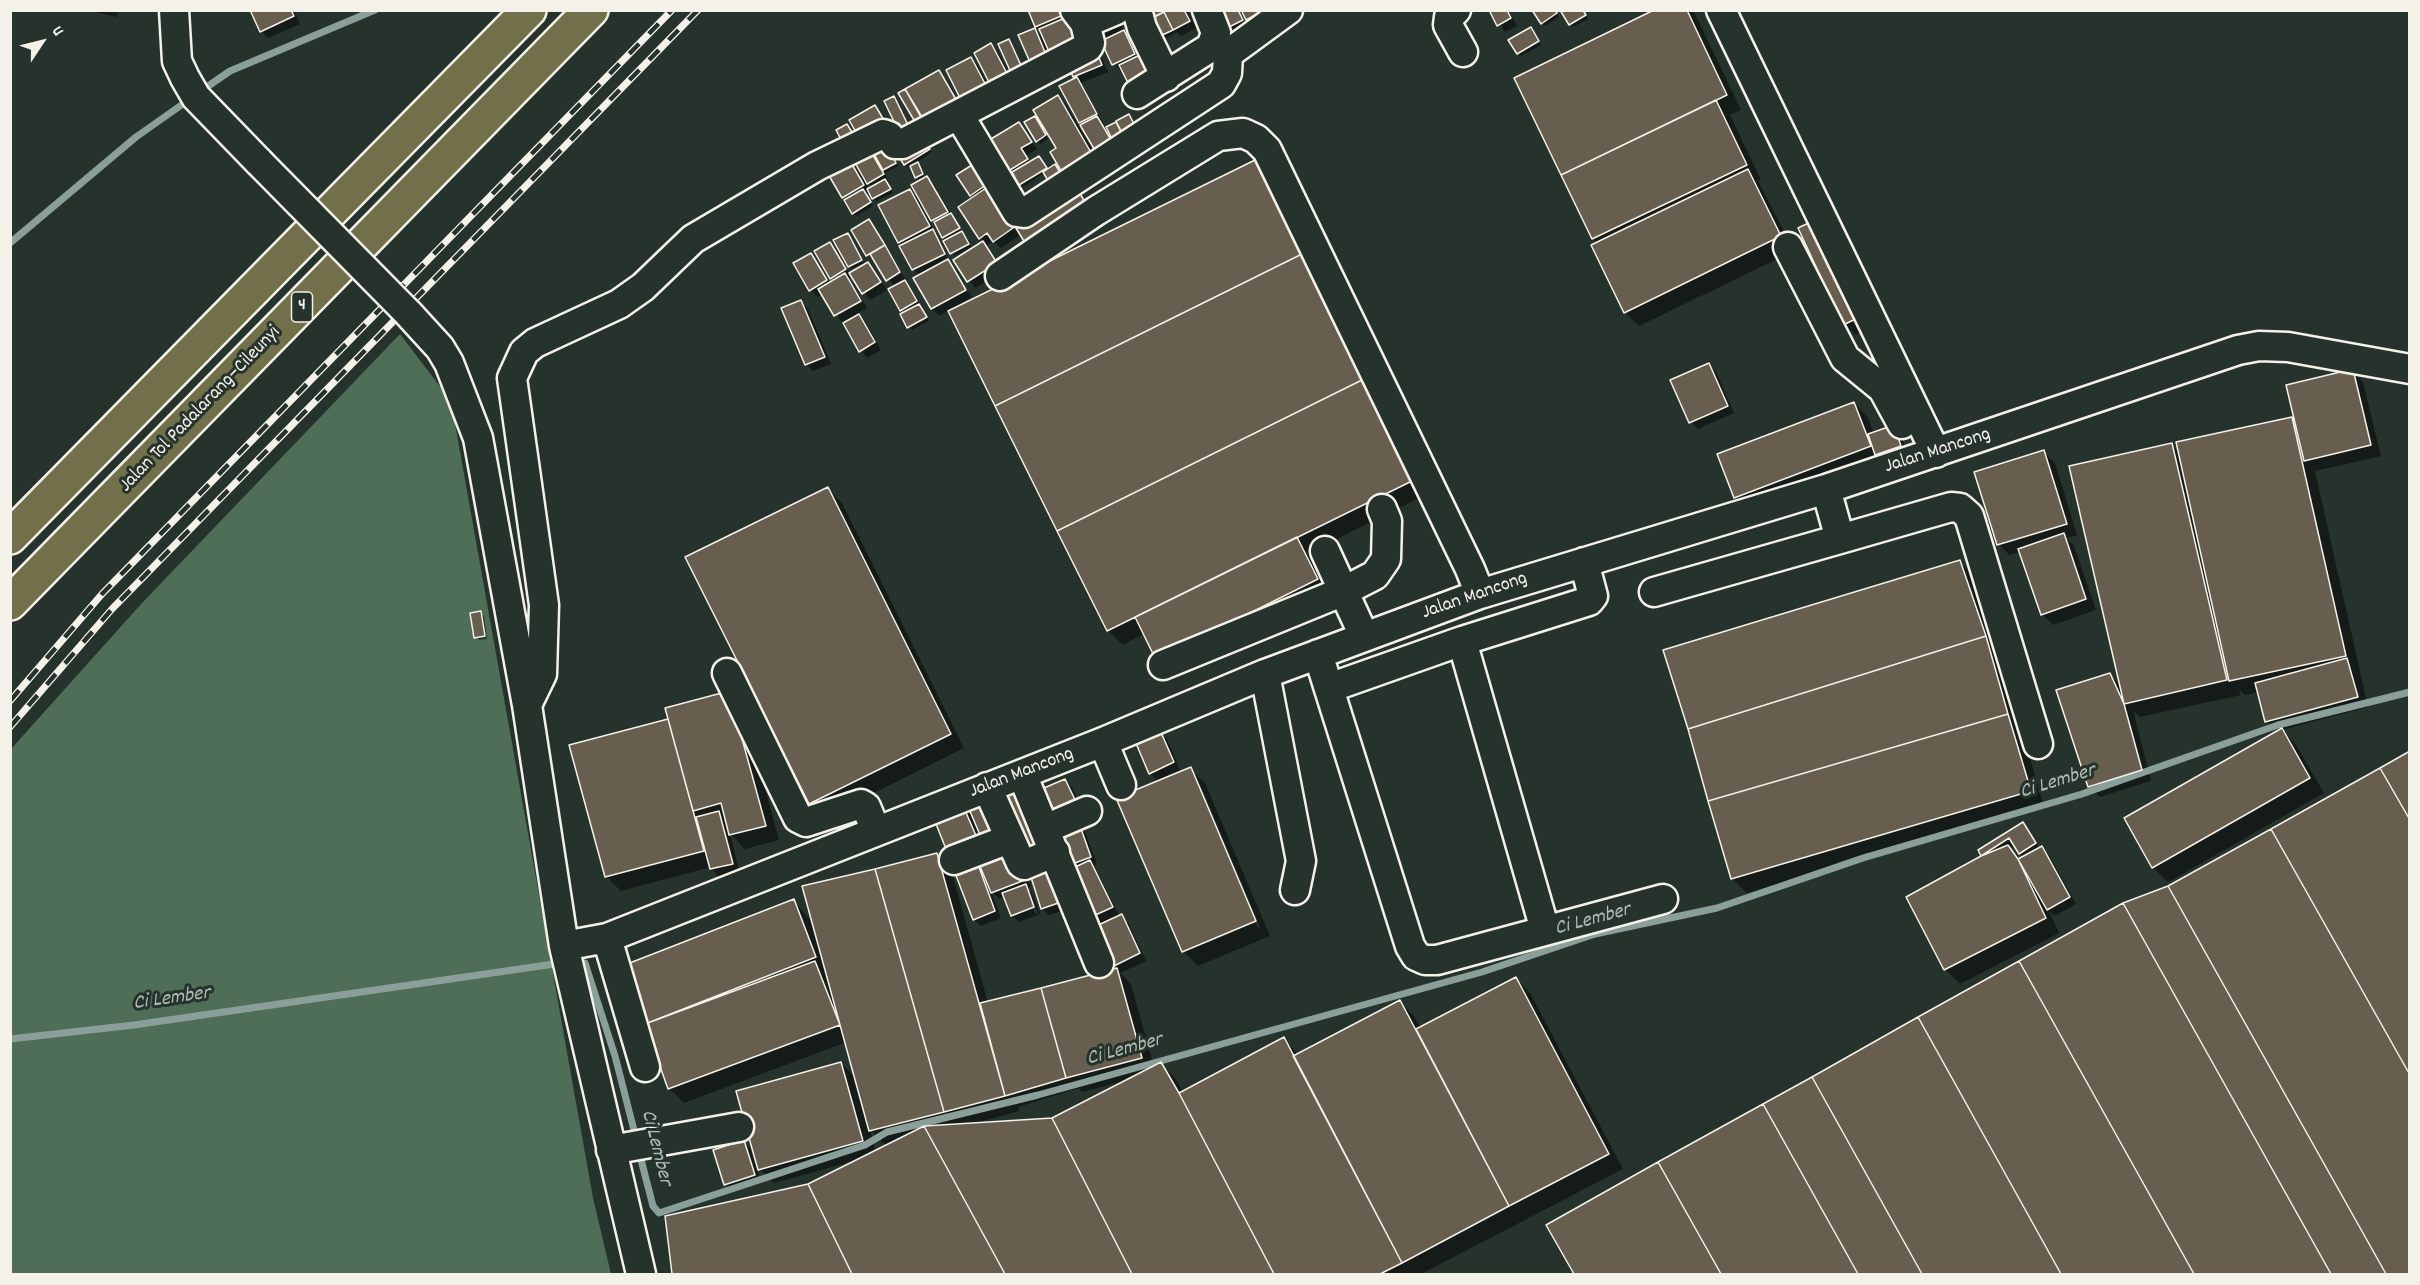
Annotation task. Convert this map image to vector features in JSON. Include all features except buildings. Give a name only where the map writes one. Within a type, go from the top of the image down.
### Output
[{"type":"highway","name":"4","points":[[10,537],[529,10]]},
{"type":"highway","name":"Jalan Tol Padalarang–Cileunyi","points":[[10,603],[591,10]]},
{"type":"street","points":[[174,10],[177,61],[196,97],[440,348],[449,363],[478,438],[527,705],[580,949],[627,1147],[641,1275]]},
{"type":"street","points":[[527,705],[542,674],[544,605],[512,378],[519,358],[535,343],[620,304],[643,288],[693,239],[818,166],[883,134],[889,136],[895,144],[902,144],[1088,47],[1090,43],[1080,17],[1116,10]]},
{"type":"street","points":[[1137,10],[1142,28],[1166,77]]},
{"type":"street","points":[[1137,94],[1210,47],[1216,39],[1215,27],[1207,10]]},
{"type":"street","points":[[958,115],[1017,212],[1024,213],[1221,84],[1227,73],[1228,54],[1288,10]]},
{"type":"street","points":[[1456,10],[1449,17],[1448,25],[1463,52]]},
{"type":"street","points":[[1720,10],[1926,456]]},
{"type":"street","points":[[1000,276],[1096,211],[1218,136],[1243,133],[1256,139],[1267,150],[1460,548],[1480,594]]},
{"type":"street","points":[[1788,247],[1845,358],[1883,389],[1904,427],[1926,456]]},
{"type":"street","name":"Jalan Mancong","points":[[580,949],[1103,742],[1265,674],[1480,594],[1826,489],[2238,350],[2259,346],[2317,351],[2409,369]]},
{"type":"street","points":[[1826,489],[1840,538]]},
{"type":"street","points":[[1654,591],[1951,507],[1960,508],[1969,516],[2038,744]]},
{"type":"street","points":[[1164,665],[1344,591],[1375,575],[1386,559],[1387,521],[1382,509]]},
{"type":"street","points":[[1325,551],[1364,636]]},
{"type":"street","points":[[1329,688],[1462,641],[1589,601],[1593,596],[1584,562]]},
{"type":"street","points":[[1462,641],[1545,930]]},
{"type":"street","points":[[1318,654],[1410,946],[1416,956],[1425,960],[1437,960],[1663,899]]},
{"type":"street","points":[[727,673],[798,818],[806,822],[861,804],[866,807],[876,831]]},
{"type":"street","points":[[1265,674],[1301,861],[1295,890]]},
{"type":"street","points":[[1103,742],[1121,784]]},
{"type":"street","points":[[1022,774],[1099,963]]},
{"type":"street","points":[[987,787],[1023,865],[1087,811]]},
{"type":"street","points":[[954,860],[1010,839]]},
{"type":"street","points":[[580,949],[645,1067]]},
{"type":"street","points":[[627,1147],[739,1127]]},
{"type":"green space","points":[[400,334],[451,401],[593,1198],[611,1274],[11,1274],[11,749],[142,603]]},
{"type":"waterway","points":[[201,91],[230,71],[375,10]]},
{"type":"waterway","points":[[10,243],[136,137],[190,99]]},
{"type":"waterway","name":"Ci Lember","points":[[639,1152],[653,1206],[659,1213],[865,1145],[887,1132],[1038,1095],[1482,972],[1595,934],[1717,908],[1863,858],[2082,794],[2278,725],[2410,692]]},
{"type":"waterway","name":"Ci Lember","points":[[10,1039],[134,1025],[561,963]]},
{"type":"waterway","name":"Ci Lember","points":[[575,963],[585,963],[615,1056],[636,1138]]},
{"type":"railway","points":[[10,701],[102,594],[672,10]]},
{"type":"railway","points":[[10,727],[112,609],[698,10]]}]
